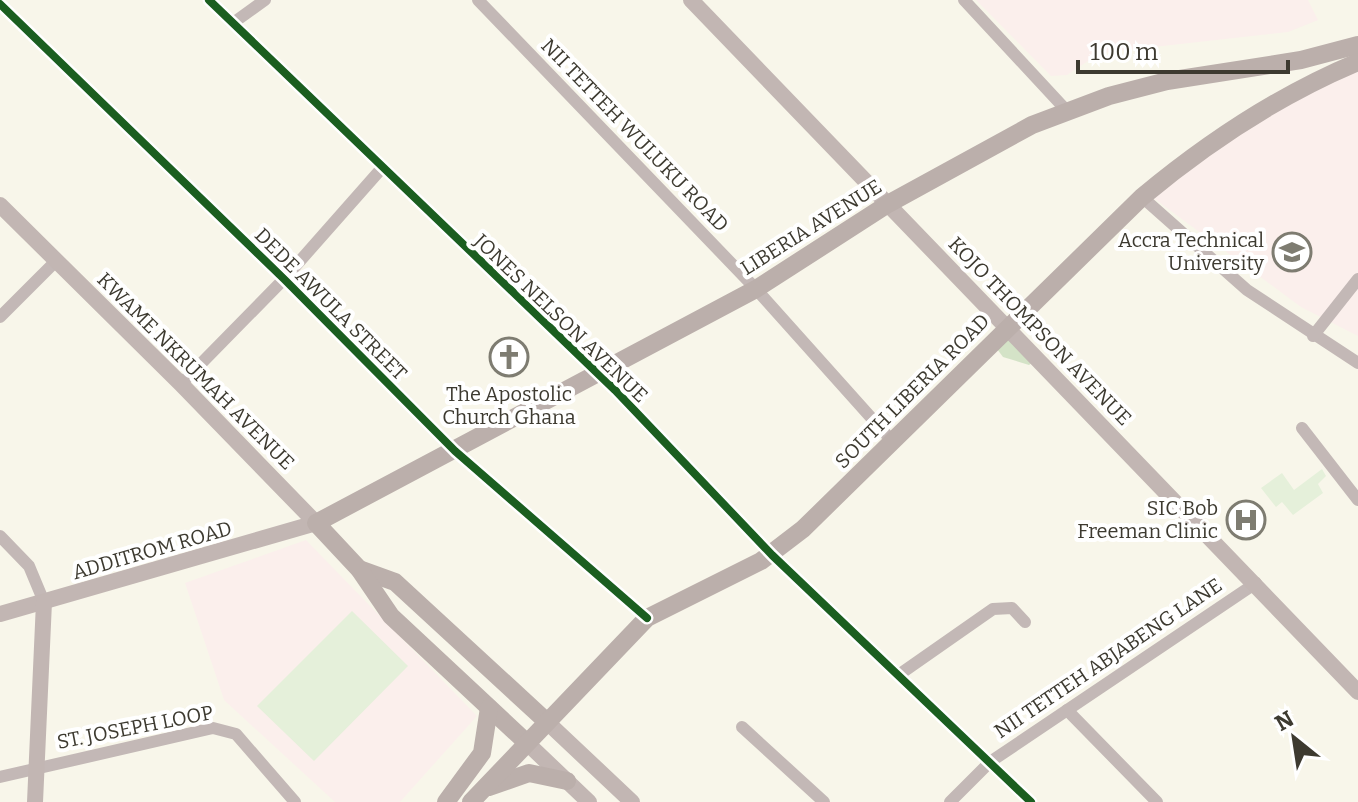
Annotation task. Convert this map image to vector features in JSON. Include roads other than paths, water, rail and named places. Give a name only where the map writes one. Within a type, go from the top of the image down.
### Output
[{"type":"main road","name":"KOJO THOMPSON AVENUE","points":[[691,0],[1358,692]]},
{"type":"main road","name":"LIBERIA AVENUE","points":[[316,523],[756,289],[888,204],[997,141],[1067,111],[1167,81],[1301,60],[1358,45]]},
{"type":"main road","points":[[1301,60],[1306,85],[1358,62]]},
{"type":"main road","name":"SOUTH LIBERIA ROAD","points":[[477,796],[647,618],[772,555],[1142,197],[1186,161],[1306,85]]},
{"type":"main road","name":"KWAME NKRUMAH AVENUE","points":[[0,205],[316,523],[359,569],[391,616],[589,802]]},
{"type":"main road","name":"ADDITROM ROAD","points":[[0,614],[316,523]]},
{"type":"main road","name":"KWAME NKRUMAH AVENUE","points":[[359,569],[395,582],[632,802]]},
{"type":"main road","points":[[35,802],[44,602]]},
{"type":"main road","points":[[450,796],[482,753],[489,708]]},
{"type":"main road","points":[[477,796],[529,773],[567,781]]},
{"type":"street","name":"JONES NELSON AVENUE","points":[[209,0],[597,374],[772,555],[1031,802]]},
{"type":"street","points":[[233,23],[265,0]]},
{"type":"street","name":"NII TETTEH WULUKU ROAD","points":[[478,0],[756,289],[892,441]]},
{"type":"street","points":[[964,0],[1067,111]]},
{"type":"street","name":"DEDE AWULA STREET","points":[[0,4],[284,279],[455,451],[647,618]]},
{"type":"street","points":[[181,384],[284,279],[382,168]]},
{"type":"street","points":[[1142,197],[1247,290],[1358,363]]},
{"type":"street","points":[[0,317],[55,262]]},
{"type":"street","points":[[1313,336],[1358,279]]},
{"type":"street","points":[[1302,428],[1358,500]]},
{"type":"street","points":[[0,536],[29,566],[44,602]]},
{"type":"street","name":"NII TETTEH ABJABENG LANE","points":[[950,802],[990,762],[1256,583]]},
{"type":"street","points":[[900,674],[993,609],[1012,608],[1025,622]]},
{"type":"street","points":[[1067,710],[1157,802]]},
{"type":"street","points":[[742,727],[824,802]]},
{"type":"street","name":"ST. JOSEPH LOOP","points":[[0,777],[213,728],[225,728],[236,734],[295,802]]},
{"type":"street","points":[[432,802],[450,796]]},
{"type":"place","name":"Accra Technical University","points":[[1292,252]]},
{"type":"place","name":"The Apostolic Church Ghana","points":[[509,357]]},
{"type":"place","name":"SIC Bob Freeman Clinic","points":[[1246,520]]}]
